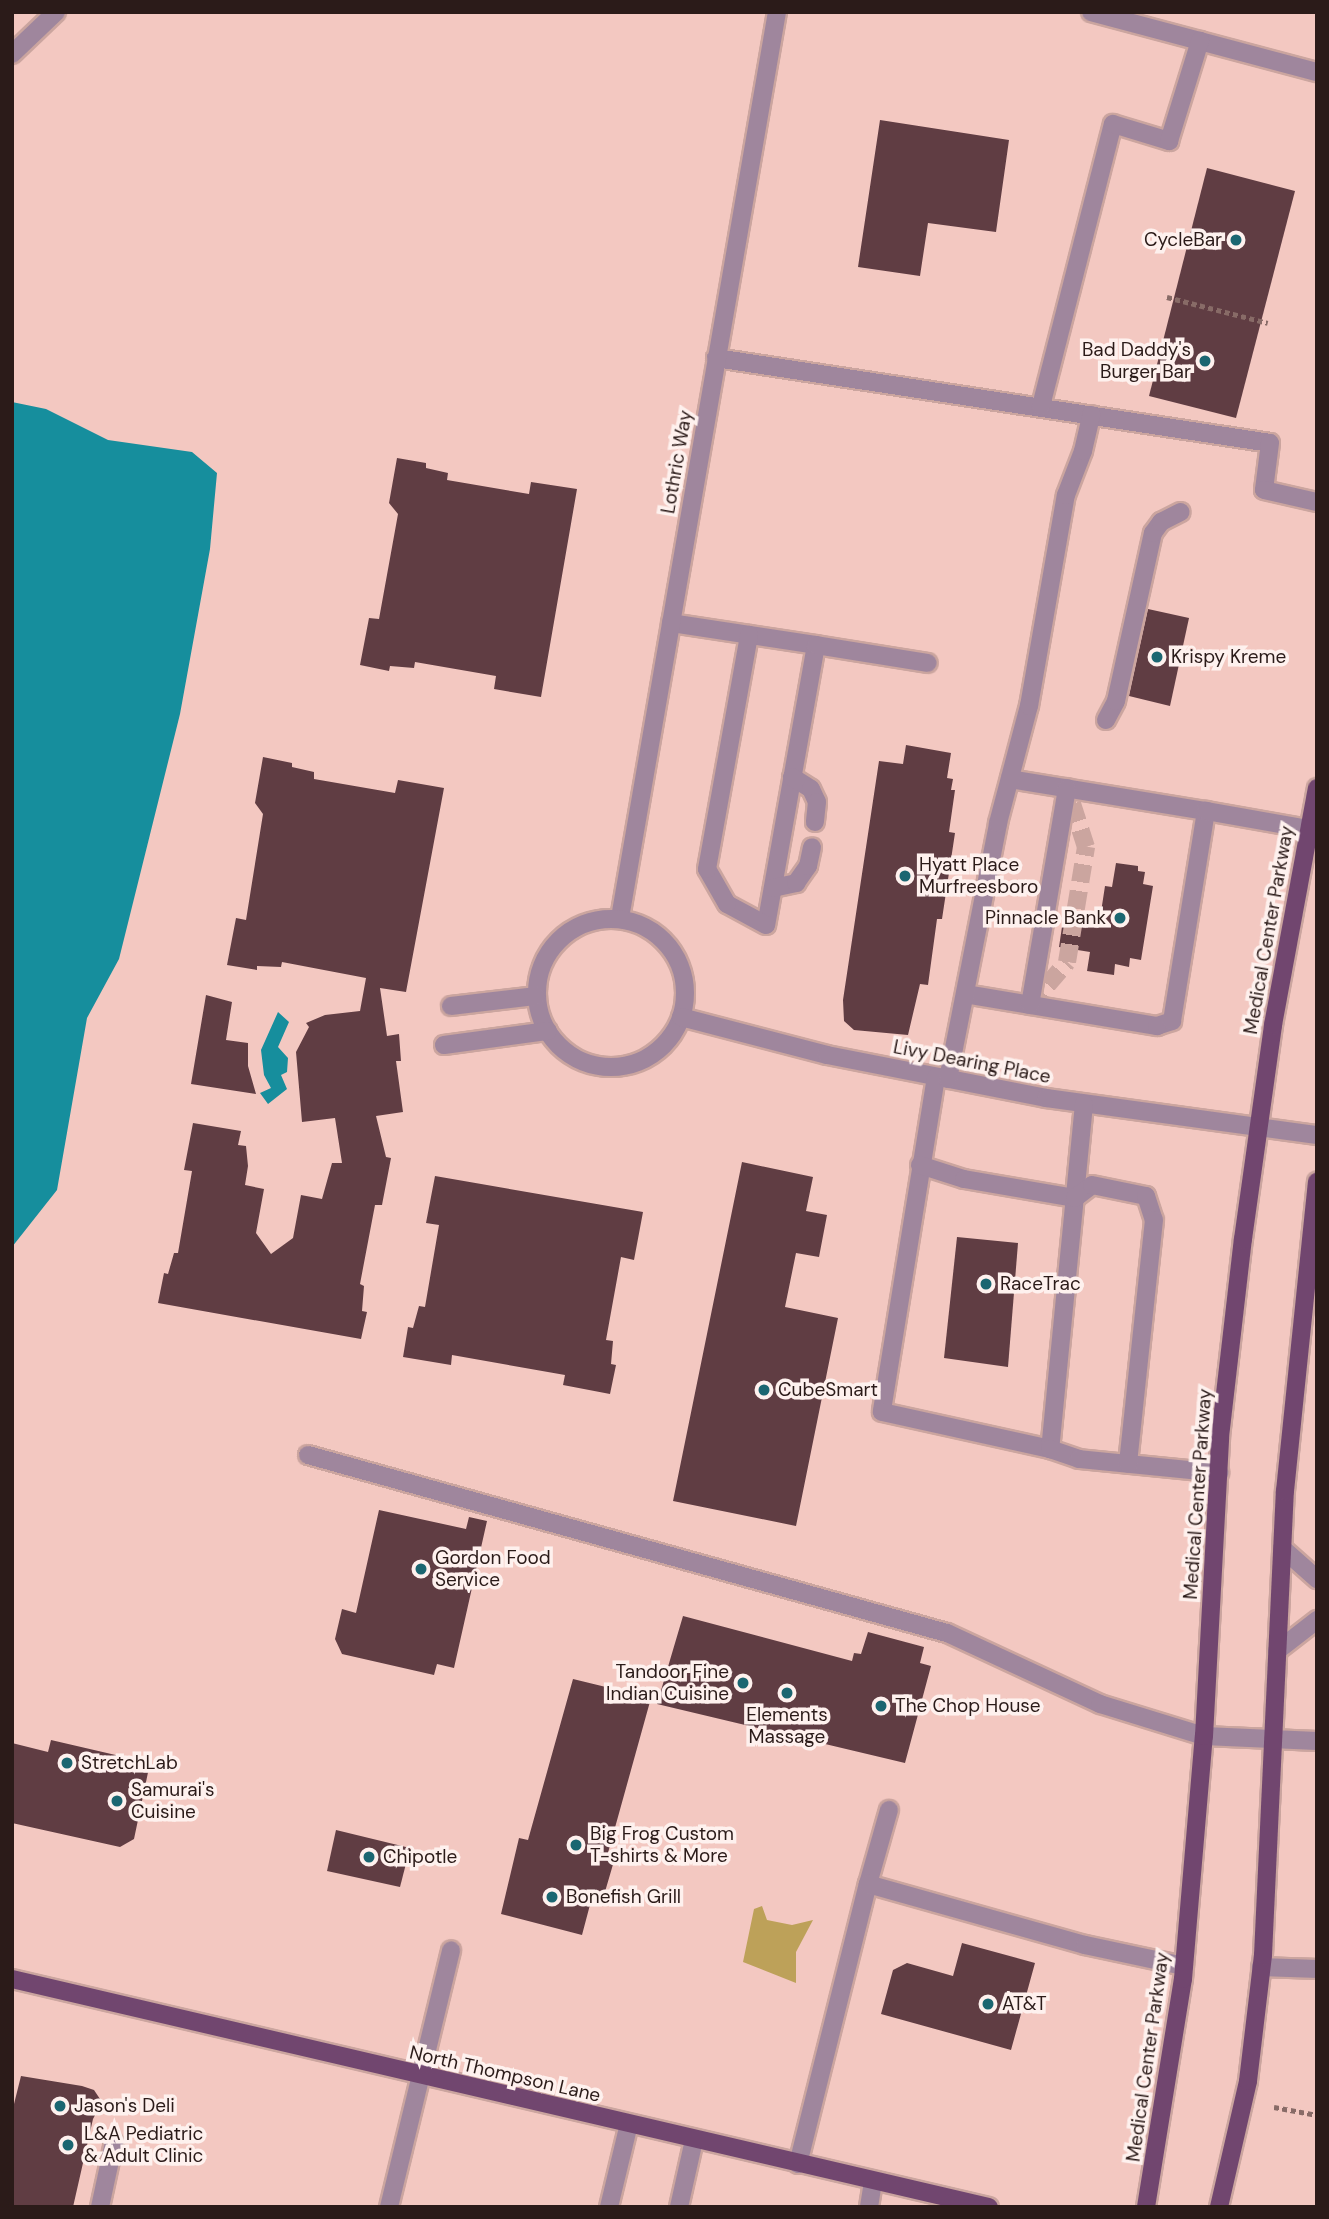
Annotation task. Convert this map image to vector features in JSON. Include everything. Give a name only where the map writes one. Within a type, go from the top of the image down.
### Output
[{"type":"main road","name":"Medical Center Parkway","points":[[1146,2207],[1184,1966],[1204,1736],[1219,1473],[1258,1129],[1317,788]]},
{"type":"main road","points":[[1219,2207],[1248,2081],[1261,1967],[1282,1548],[1307,1249],[1317,1182]]},
{"type":"main road","name":"North Thompson Lane","points":[[12,1979],[989,2207]]},
{"type":"street","points":[[12,54],[56,12]]},
{"type":"street","name":"Lothric Way","points":[[620,918],[777,12]]},
{"type":"street","points":[[1093,13],[1317,72]]},
{"type":"street","points":[[1041,406],[1113,124],[1169,141],[1200,41]]},
{"type":"street","points":[[716,358],[1270,443],[1264,490],[1317,502]]},
{"type":"street","points":[[1091,415],[1066,495],[1029,706],[1010,779],[965,994],[920,1165],[882,1412],[1050,1449],[1079,1459],[1219,1473]]},
{"type":"street","points":[[1106,720],[1116,701],[1153,533],[1161,522],[1181,512]]},
{"type":"street","points":[[671,623],[928,663]]},
{"type":"street","points":[[749,635],[706,869],[727,904],[766,925],[816,645]]},
{"type":"street","points":[[792,777],[811,789],[817,802],[815,822]]},
{"type":"street","points":[[1010,779],[1308,830]]},
{"type":"street","points":[[1030,1005],[1067,788]]},
{"type":"street","points":[[965,994],[1157,1026],[1172,1021],[1206,811]]},
{"type":"street","points":[[773,888],[796,883],[808,866],[811,848]]},
{"type":"street","points":[[620,918],[653,931],[677,957],[685,979],[681,1017],[666,1045],[647,1059],[625,1067],[602,1068],[577,1060],[548,1031],[536,996],[540,971],[551,948],[570,930],[594,920],[620,918]]},
{"type":"street","points":[[452,1006],[536,996]]},
{"type":"street","name":"Livy Dearing Place","points":[[681,1017],[827,1055],[942,1078],[1084,1104],[1317,1135]]},
{"type":"street","points":[[444,1045],[548,1031]]},
{"type":"street","points":[[1050,1449],[1084,1104]]},
{"type":"street","points":[[920,1165],[964,1179],[1075,1198],[1092,1185],[1146,1196],[1154,1220],[1128,1464]]},
{"type":"street","points":[[308,1455],[947,1633],[1100,1704],[1204,1736],[1317,1741]]},
{"type":"street","points":[[1282,1548],[1317,1579]]},
{"type":"street","points":[[1277,1651],[1317,1620]]},
{"type":"street","points":[[797,2164],[889,1810]]},
{"type":"street","points":[[868,1884],[1085,1945],[1184,1966]]},
{"type":"street","points":[[389,2207],[451,1950]]},
{"type":"street","points":[[1261,1967],[1317,1969]]},
{"type":"street","points":[[609,2207],[629,2124]]},
{"type":"street","points":[[679,2207],[694,2140]]},
{"type":"street","points":[[100,2207],[114,2142]]},
{"type":"street","points":[[869,2207],[873,2182]]},
{"type":"path","points":[[1167,297],[1268,323]]},
{"type":"path","points":[[1274,2107],[1317,2115]]},
{"type":"shaded area","points":[[762,1906],[767,1920],[792,1925],[813,1920],[796,1952],[796,1983],[743,1962],[754,1909]]},
{"type":"water","points":[[12,402],[46,409],[108,440],[192,452],[217,473],[210,549],[180,714],[119,959],[87,1018],[57,1190],[12,1247]]},
{"type":"water","points":[[278,1012],[289,1022],[278,1047],[288,1058],[287,1072],[281,1075],[287,1089],[268,1104],[260,1093],[271,1088],[264,1075],[261,1050]]},
{"type":"building","points":[[880,120],[1009,140],[996,232],[928,223],[920,276],[858,267]]},
{"type":"building","points":[[1207,168],[1295,191],[1236,418],[1149,396]]},
{"type":"building","points":[[397,458],[426,463],[426,468],[448,473],[447,480],[529,494],[531,482],[577,489],[541,697],[494,689],[496,676],[415,662],[414,668],[390,666],[389,671],[360,665],[369,618],[379,619],[398,514],[389,503]]},
{"type":"building","name":"Krispy Kreme","points":[[1148,609],[1189,618],[1170,706],[1129,696]]},
{"type":"building","name":"Hyatt Place Murfreesboro","points":[[906,745],[951,753],[947,778],[953,779],[951,790],[955,790],[949,832],[955,833],[942,919],[937,919],[928,985],[920,984],[908,1035],[854,1030],[844,1021],[843,1000],[879,761],[903,764]]},
{"type":"building","points":[[263,757],[292,763],[292,767],[314,772],[314,779],[395,793],[398,780],[444,788],[406,992],[380,988],[387,1036],[399,1034],[401,1061],[396,1061],[403,1112],[376,1116],[386,1157],[391,1158],[382,1205],[375,1205],[360,1284],[364,1286],[362,1311],[367,1312],[361,1339],[158,1303],[164,1273],[168,1274],[174,1253],[178,1253],[192,1171],[184,1170],[193,1123],[241,1131],[238,1145],[246,1146],[248,1166],[245,1185],[264,1189],[256,1233],[271,1254],[293,1238],[301,1195],[322,1199],[332,1163],[342,1163],[335,1118],[302,1122],[296,1052],[309,1027],[306,1023],[325,1015],[360,1011],[366,978],[282,962],[281,967],[257,966],[257,970],[227,965],[236,918],[246,920],[263,814],[255,803]]},
{"type":"building","name":"Pinnacle Bank","points":[[1116,863],[1138,866],[1138,871],[1145,872],[1143,884],[1153,886],[1141,960],[1130,958],[1129,967],[1115,964],[1114,975],[1087,971],[1090,952],[1059,947],[1063,920],[1091,925],[1093,911],[1101,912],[1105,886],[1112,887]]},
{"type":"building","points":[[206,995],[232,1002],[226,1040],[248,1043],[248,1066],[256,1094],[191,1084]]},
{"type":"building","points":[[742,1162],[813,1177],[806,1211],[827,1215],[819,1257],[796,1253],[785,1307],[838,1318],[796,1526],[673,1501]]},
{"type":"building","points":[[435,1176],[643,1212],[634,1260],[621,1257],[606,1340],[613,1341],[611,1364],[616,1365],[610,1394],[563,1385],[565,1375],[452,1355],[451,1365],[403,1357],[408,1327],[413,1328],[419,1306],[425,1307],[439,1225],[426,1223]]},
{"type":"building","points":[[957,1237],[1018,1243],[1008,1367],[944,1358]]},
{"type":"building","name":"Gordon Food Service","points":[[379,1510],[466,1529],[469,1517],[487,1521],[454,1668],[437,1664],[434,1675],[342,1654],[335,1639],[342,1609],[356,1613]]},
{"type":"building","points":[[683,1616],[852,1661],[854,1653],[861,1654],[868,1632],[924,1647],[920,1663],[931,1666],[905,1763],[657,1704]]},
{"type":"building","points":[[573,1679],[651,1698],[606,1860],[614,1861],[602,1902],[591,1901],[582,1935],[501,1914],[519,1838],[528,1840]]},
{"type":"building","points":[[51,1740],[150,1763],[134,1839],[120,1847],[12,1823],[12,1743],[48,1752]]},
{"type":"building","name":"Chipotle","points":[[336,1830],[410,1848],[400,1887],[327,1871]]},
{"type":"building","points":[[962,1943],[1035,1963],[1011,2050],[881,2014],[893,1970],[907,1963],[953,1976]]},
{"type":"building","points":[[21,2076],[82,2086],[94,2090],[102,2102],[93,2119],[73,2207],[12,2207],[12,2112]]},
{"type":"tunnel","points":[[1030,1005],[1067,962],[1086,847],[1067,788]]},
{"type":"place","name":"CycleBar","points":[[1236,240]]},
{"type":"place","name":"Bad Daddy's Burger Bar","points":[[1205,361]]},
{"type":"place","name":"Krispy Kreme","points":[[1157,657]]},
{"type":"place","name":"Hyatt Place Murfreesboro","points":[[905,876]]},
{"type":"place","name":"Pinnacle Bank","points":[[1120,918]]},
{"type":"place","name":"RaceTrac","points":[[986,1284]]},
{"type":"place","name":"CubeSmart","points":[[764,1390]]},
{"type":"place","name":"Gordon Food Service","points":[[421,1569]]},
{"type":"place","name":"Tandoor Fine Indian Cuisine","points":[[743,1683]]},
{"type":"place","name":"Elements Massage","points":[[787,1693]]},
{"type":"place","name":"The Chop House","points":[[881,1706]]},
{"type":"place","name":"StretchLab","points":[[67,1763]]},
{"type":"place","name":"Samurai's Cuisine","points":[[117,1801]]},
{"type":"place","name":"Big Frog Custom T-shirts & More","points":[[576,1845]]},
{"type":"place","name":"Chipotle","points":[[369,1857]]},
{"type":"place","name":"Bonefish Grill","points":[[552,1897]]},
{"type":"place","name":"AT&T","points":[[988,2004]]},
{"type":"place","name":"Jason's Deli","points":[[60,2106]]},
{"type":"place","name":"L&A Pediatric & Adult Clinic","points":[[68,2145]]}]
